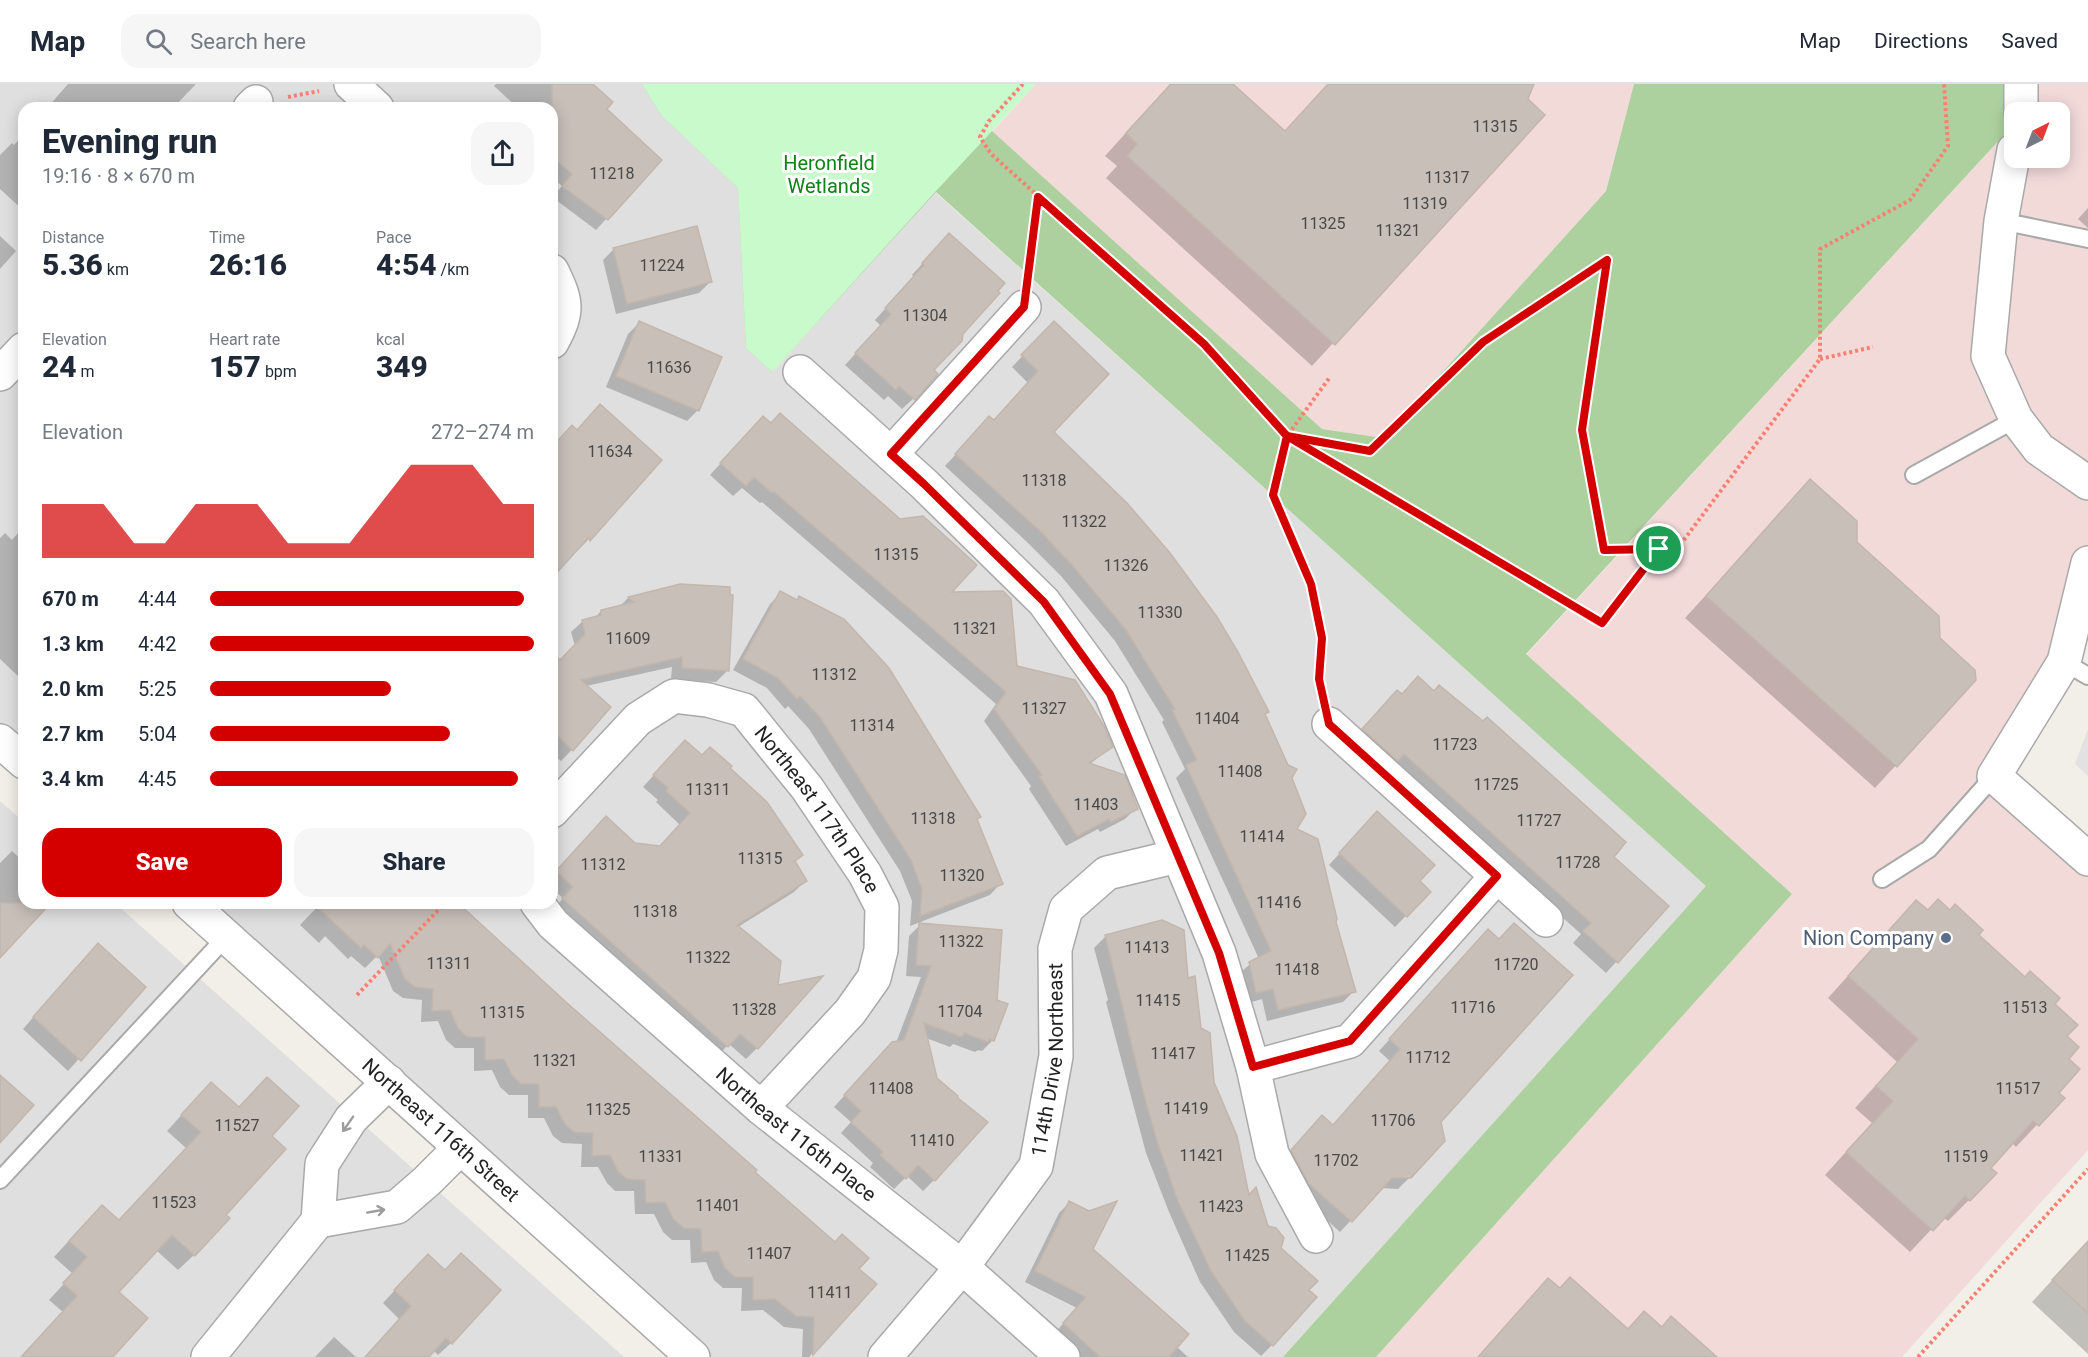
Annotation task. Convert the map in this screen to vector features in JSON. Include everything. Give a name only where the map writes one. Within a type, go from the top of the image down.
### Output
[{"type":"street","points":[[2021,84],[2021,102]]},
{"type":"street","points":[[351,85],[369,102]]},
{"type":"street","points":[[2011,168],[2001,221],[1988,356],[2016,419],[2039,449],[2088,483]]},
{"type":"street","points":[[558,283],[565,305],[563,323],[558,332]]},
{"type":"street","points":[[891,454],[1024,307]]},
{"type":"street","points":[[0,374],[18,355]]},
{"type":"street","points":[[800,372],[924,484],[1044,602],[1110,694],[1219,953],[1253,1067],[1272,1154],[1316,1236]]},
{"type":"street","points":[[2088,563],[2076,669],[1994,776],[2088,859]]},
{"type":"street","name":"Northeast 117th Place","points":[[558,804],[638,719],[674,696],[708,700],[744,710],[807,788],[865,873],[882,907],[881,950],[874,978],[850,1012],[761,1108]]},
{"type":"street","points":[[1329,724],[1546,920]]},
{"type":"street","name":"114th Drive Northeast","points":[[885,1357],[962,1267],[1036,1166],[1056,1056],[1055,949],[1066,909],[1107,873],[1178,856]]},
{"type":"street","points":[[1253,1067],[1350,1041],[1497,876]]},
{"type":"street","name":"Northeast 116th Street","points":[[196,909],[693,1357]]},
{"type":"street","name":"Northeast 116th Place","points":[[542,909],[553,924],[761,1108],[962,1267],[1064,1357]]},
{"type":"street","points":[[208,1357],[318,1221],[322,1164],[351,1119],[389,1082]]},
{"type":"street","points":[[318,1221],[397,1207],[460,1148]]},
{"type":"lane","points":[[2001,221],[2088,239]]},
{"type":"lane","points":[[1914,475],[2016,419]]},
{"type":"lane","points":[[1882,879],[1929,849],[1994,776]]},
{"type":"lane","points":[[0,1180],[227,936]]},
{"type":"path","points":[[1023,84],[989,121],[980,137],[991,154],[1204,344],[1287,436],[1602,623],[1659,549]]},
{"type":"path","points":[[1287,436],[1370,451],[1483,342],[1607,260],[1582,430],[1604,550],[1677,549],[1820,359],[1820,249],[1910,200],[1948,147],[1944,84]]},
{"type":"path","points":[[268,102],[351,85]]},
{"type":"path","points":[[1024,307],[1038,197]]},
{"type":"path","points":[[1820,359],[1873,347]]},
{"type":"path","points":[[1329,724],[1319,679],[1322,638],[1311,584],[1273,495],[1287,436],[1330,377]]},
{"type":"path","points":[[357,995],[439,909]]},
{"type":"path","points":[[1918,1357],[2088,1169]]},
{"type":"shaded area","points":[[0,84],[642,84],[661,115],[738,188],[746,348],[773,372],[935,192],[1707,886],[1283,1357],[693,1357],[192,909],[558,909],[558,102],[18,102],[18,757],[0,741]]},
{"type":"shaded area","points":[[1036,84],[1634,84],[1606,191],[1383,438],[1322,429],[992,132]]},
{"type":"shaded area","points":[[2021,84],[2088,84],[2088,563],[2064,662],[1994,776],[2088,859],[2088,1150],[1902,1357],[1376,1357],[1792,894],[1526,655],[2004,135],[2004,168],[2070,168],[2070,102],[2021,102]]},
{"type":"shaded area","points":[[2088,729],[2088,776],[2075,764]]},
{"type":"shaded area","points":[[0,801],[18,817],[18,909],[122,909],[624,1357],[0,1357]]},
{"type":"green space","points":[[642,84],[992,131],[1322,429],[1383,438],[1606,191],[1634,84],[2021,84],[2018,102],[2004,102],[2004,135],[1526,654],[1792,894],[1376,1357],[1283,1357],[1706,886],[936,192],[772,372],[746,348],[738,188],[661,115]]},
{"type":"green space","name":"Heronfield Wetlands","points":[[642,84],[1036,84],[772,372],[746,348],[738,188],[661,115]]},
{"type":"building","points":[[552,84],[593,84],[613,102],[607,109],[662,160],[608,220],[562,186],[572,174],[558,162],[558,102],[552,102]]},
{"type":"building","points":[[1171,84],[1233,84],[1285,131],[1328,84],[1534,84],[1528,99],[1545,115],[1335,345],[1127,156],[1137,144],[1126,133]]},
{"type":"building","points":[[697,226],[712,282],[627,304],[613,248]]},
{"type":"building","points":[[949,233],[1005,283],[998,291],[1000,293],[963,334],[962,341],[934,370],[938,374],[915,400],[899,386],[896,390],[855,353],[891,314],[885,308]]},
{"type":"building","points":[[639,321],[722,357],[699,411],[616,376]]},
{"type":"building","points":[[1054,321],[1109,374],[1054,432],[1127,503],[1170,553],[1217,617],[1238,652],[1269,712],[1265,714],[1288,765],[1297,769],[1292,778],[1306,814],[1297,829],[1318,839],[1336,922],[1356,992],[1278,1010],[1273,989],[1256,993],[1249,962],[1271,951],[1186,765],[1197,760],[1172,710],[1175,709],[1126,630],[1072,565],[1040,531],[955,454],[989,416],[994,420],[1038,371],[1021,355]]},
{"type":"building","points":[[600,404],[662,460],[590,541],[589,537],[558,571],[558,440],[572,425],[577,430]]},
{"type":"building","points":[[780,413],[900,519],[923,516],[977,565],[952,592],[1003,591],[1011,599],[1017,666],[1075,680],[1104,726],[1113,747],[1089,763],[1125,775],[1138,809],[1111,822],[1109,819],[1077,836],[1039,776],[1042,775],[994,709],[1006,692],[774,492],[772,493],[754,477],[746,486],[720,463],[763,416],[771,423]]},
{"type":"building","points":[[1810,479],[1857,521],[1857,542],[1939,616],[1940,638],[1975,670],[1976,680],[1897,767],[1706,596]]},
{"type":"building","points":[[680,584],[730,587],[730,595],[733,595],[729,671],[682,668],[682,657],[581,680],[611,707],[573,751],[558,736],[558,658],[560,660],[585,634],[582,620],[601,615],[601,610],[634,602],[628,597]]},
{"type":"building","points":[[780,591],[797,600],[799,596],[844,619],[889,668],[981,817],[977,819],[1003,884],[920,916],[922,889],[911,860],[820,717],[800,696],[797,699],[778,678],[743,659]]},
{"type":"building","points":[[1418,676],[1434,691],[1439,685],[1483,721],[1487,717],[1626,842],[1614,857],[1669,906],[1618,963],[1583,931],[1591,923],[1404,754],[1398,761],[1362,729],[1397,690],[1402,694]]},
{"type":"building","points":[[685,740],[702,755],[710,747],[767,802],[803,855],[795,861],[807,881],[737,925],[781,961],[778,985],[823,976],[758,1049],[740,1034],[728,1047],[562,898],[573,887],[558,873],[558,869],[606,816],[635,843],[660,846],[690,813],[666,791],[668,788],[653,775]]},
{"type":"building","points":[[1377,811],[1435,865],[1420,881],[1431,892],[1407,917],[1339,853]]},
{"type":"building","points":[[1938,899],[1950,910],[1955,904],[1983,930],[1979,935],[2025,977],[2030,971],[2060,998],[2055,1004],[2078,1025],[2067,1036],[2079,1047],[2069,1059],[2080,1069],[2059,1093],[2065,1098],[2039,1126],[2033,1121],[1991,1168],[1997,1173],[1970,1201],[1965,1196],[1933,1231],[1846,1152],[1893,1101],[1876,1086],[1918,1039],[1848,976],[1916,900],[1928,910]]},
{"type":"building","points":[[0,903],[18,903],[18,909],[45,909],[0,958]]},
{"type":"building","points":[[319,909],[465,909],[835,1242],[842,1234],[869,1258],[859,1269],[877,1284],[813,1355],[814,1317],[796,1316],[775,1299],[753,1300],[753,1277],[735,1277],[725,1268],[718,1251],[702,1252],[701,1229],[684,1228],[674,1220],[665,1202],[646,1203],[645,1180],[627,1179],[618,1171],[610,1155],[592,1156],[593,1133],[574,1132],[565,1124],[556,1107],[539,1107],[539,1084],[521,1084],[512,1075],[504,1059],[485,1060],[485,1037],[467,1037],[458,1028],[450,1010],[432,1011],[433,989],[415,987],[405,979],[390,944],[378,958],[364,945],[361,948]]},
{"type":"building","points":[[1162,920],[1184,930],[1188,978],[1195,976],[1201,1028],[1210,1033],[1214,1082],[1237,1136],[1249,1195],[1256,1187],[1268,1226],[1276,1228],[1284,1238],[1281,1248],[1318,1281],[1309,1290],[1317,1297],[1273,1346],[1245,1321],[1211,1271],[1178,1201],[1144,1095],[1105,935]]},
{"type":"building","points":[[919,923],[1002,930],[997,1000],[1008,1004],[994,1041],[989,1039],[988,1042],[964,1033],[962,1037],[924,1023],[937,1078],[988,1122],[935,1181],[918,1165],[906,1179],[880,1155],[883,1152],[851,1122],[861,1111],[844,1095],[892,1042],[904,1040],[931,966],[916,965]]},
{"type":"building","points":[[1514,923],[1573,975],[1441,1122],[1445,1141],[1411,1178],[1392,1178],[1352,1222],[1309,1184],[1291,1150],[1322,1115],[1333,1125],[1400,1049],[1389,1039],[1488,929],[1499,939]]},
{"type":"building","points":[[98,943],[146,987],[81,1061],[33,1017]]},
{"type":"building","points":[[0,1075],[34,1105],[0,1143]]},
{"type":"building","points":[[267,1077],[299,1106],[272,1136],[286,1149],[226,1215],[230,1218],[195,1256],[172,1235],[119,1292],[148,1318],[113,1357],[21,1357],[77,1296],[63,1283],[87,1257],[69,1241],[102,1205],[119,1220],[201,1132],[181,1115],[211,1082],[239,1107]]},
{"type":"building","points":[[1069,1201],[1089,1211],[1117,1201],[1093,1249],[1189,1334],[1169,1357],[1100,1357],[1063,1323],[1086,1297],[1035,1271]]},
{"type":"building","points":[[2088,1241],[2088,1313],[2052,1280]]},
{"type":"building","points":[[461,1253],[501,1290],[452,1344],[446,1338],[429,1357],[365,1357],[411,1306],[394,1290],[428,1254],[445,1270]]},
{"type":"building","points":[[1570,1277],[1628,1329],[1644,1311],[1662,1327],[1671,1316],[1717,1357],[1478,1357],[1548,1278],[1560,1288]]},
{"type":"place","name":"Nion Company","points":[[1946,938]]},
{"type":"route","points":[[1659,549],[1602,623],[1287,436],[1273,495],[1311,584],[1322,638],[1319,679],[1329,724],[1497,876],[1350,1041],[1253,1067],[1219,953],[1110,694],[1044,602],[891,454],[1024,307],[1038,197],[1204,344],[1287,436],[1370,451],[1483,342],[1607,260],[1582,430],[1604,550],[1659,549]]}]
